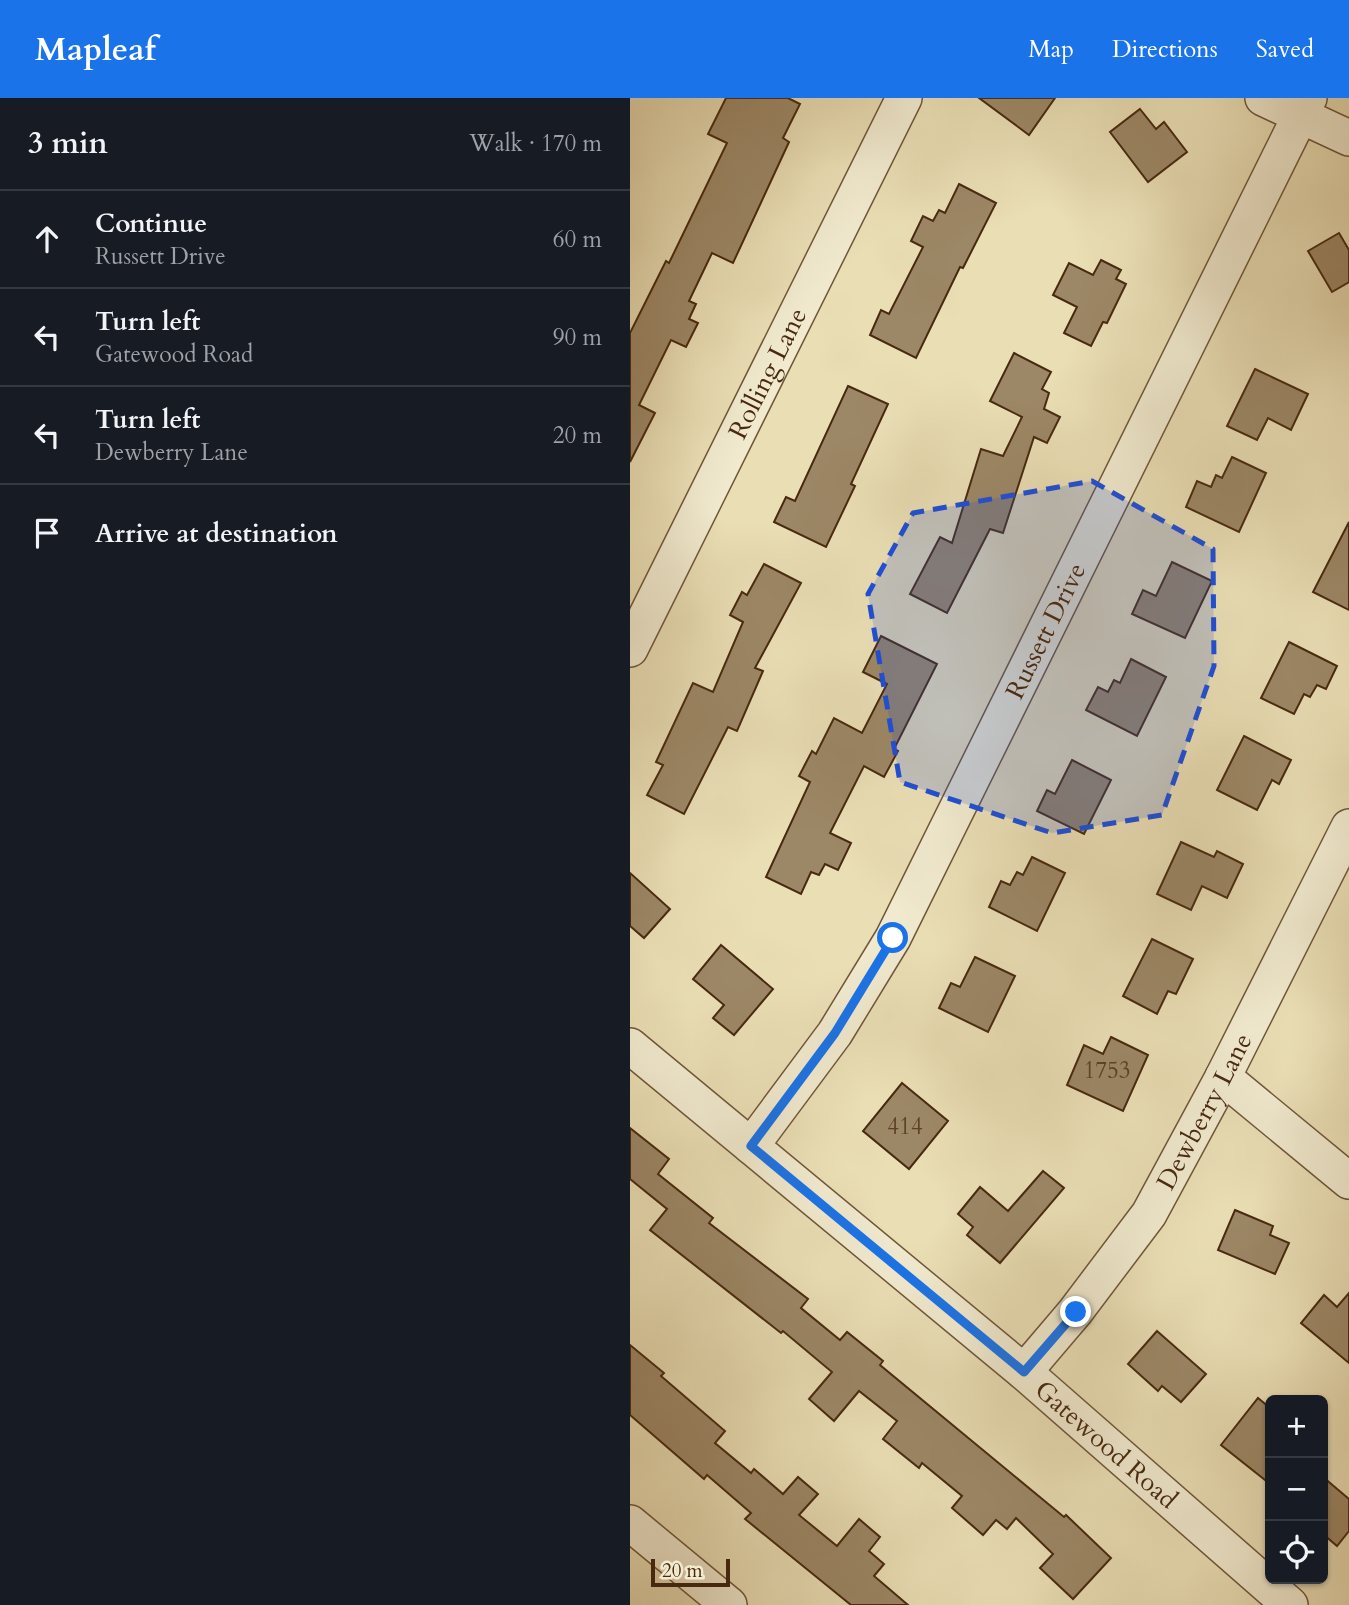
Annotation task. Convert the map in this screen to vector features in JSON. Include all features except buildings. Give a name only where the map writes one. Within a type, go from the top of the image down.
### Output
[{"type":"street","name":"Rolling Lane","points":[[630,649],[904,98]]},
{"type":"street","points":[[1263,98],[1305,107],[1349,138]]},
{"type":"street","name":"Russett Drive","points":[[751,1146],[835,1033],[893,938],[1305,107]]},
{"type":"street","name":"Dewberry Lane","points":[[1024,1372],[1076,1312],[1149,1214],[1223,1077],[1349,827]]},
{"type":"street","name":"Gatewood Road","points":[[630,1046],[1024,1372],[1290,1605]]},
{"type":"street","points":[[1223,1077],[1349,1181]]},
{"type":"street","points":[[630,1523],[729,1605]]},
{"type":"highlighted area","points":[[1092,481],[1213,549],[1214,666],[1162,815],[1052,833],[900,782],[868,594],[913,513]]},
{"type":"route","points":[[893,938],[835,1033],[751,1146],[1024,1372],[1076,1312]]}]
